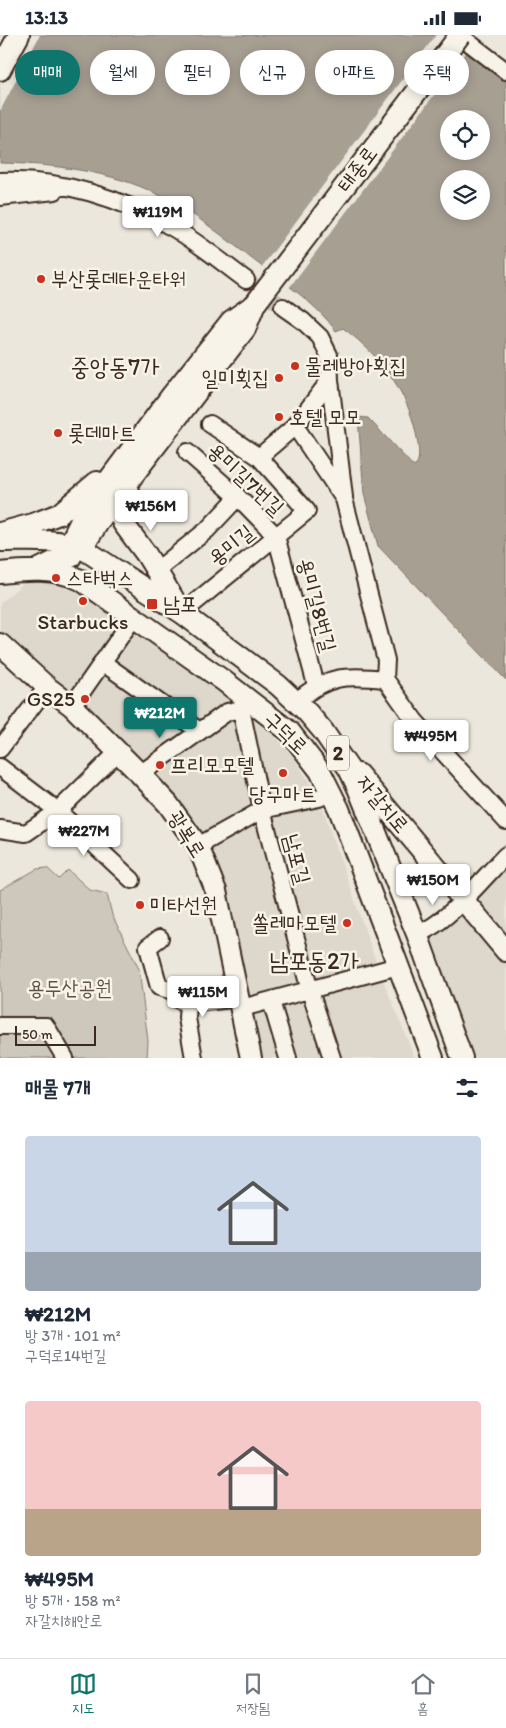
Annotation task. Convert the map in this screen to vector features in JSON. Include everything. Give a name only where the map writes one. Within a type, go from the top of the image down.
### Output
[{"type":"main road","points":[[0,69],[19,35]]},
{"type":"main road","name":"태종로","points":[[74,549],[105,512],[128,468],[245,329],[255,304],[460,36]]},
{"type":"main road","points":[[0,533],[33,525],[58,514],[101,479],[128,468]]},
{"type":"main road","points":[[128,468],[119,513],[123,523],[172,595],[182,613]]},
{"type":"main road","points":[[0,541],[74,549]]},
{"type":"main road","points":[[0,573],[38,570],[74,549]]},
{"type":"main road","points":[[74,549],[81,580]]},
{"type":"main road","name":"구덕로","points":[[74,549],[182,613],[278,685],[323,731],[341,757],[358,788],[417,934],[462,1058]]},
{"type":"main road","name":"구덕로","points":[[38,570],[59,572],[81,580],[134,617],[245,704],[278,722],[302,744],[332,792],[433,1058]]},
{"type":"main road","name":"광복로","points":[[0,644],[47,687],[72,706],[140,774],[168,803],[198,846],[216,891],[251,1058]]},
{"type":"main road","name":"자갈치로","points":[[341,757],[377,796],[506,951]]},
{"type":"street","points":[[460,36],[506,71]]},
{"type":"street","points":[[0,181],[18,180],[72,189],[124,203],[175,229],[246,280]]},
{"type":"street","points":[[0,197],[72,189]]},
{"type":"street","points":[[284,307],[320,337],[329,355],[330,380],[344,499],[386,660],[385,679],[415,721],[506,821]]},
{"type":"street","points":[[210,424],[259,457],[295,426],[330,380]]},
{"type":"street","points":[[295,426],[344,499]]},
{"type":"street","name":"용미길7번길","points":[[187,452],[238,497],[276,536]]},
{"type":"street","name":"용미길","points":[[182,613],[308,511],[259,457]]},
{"type":"street","points":[[156,571],[207,530],[238,497]]},
{"type":"street","name":"용미길8번길","points":[[276,536],[316,685]]},
{"type":"street","points":[[72,706],[134,617]]},
{"type":"street","points":[[102,662],[198,730]]},
{"type":"street","points":[[296,702],[316,685],[350,676],[385,679]]},
{"type":"street","points":[[0,749],[47,687]]},
{"type":"street","points":[[140,774],[198,730],[227,712],[245,704]]},
{"type":"street","name":"남포길","points":[[245,704],[262,810],[310,991],[332,1058]]},
{"type":"street","points":[[0,829],[26,833],[58,811],[117,753]]},
{"type":"street","points":[[0,767],[58,811],[132,880]]},
{"type":"street","points":[[198,846],[262,810],[319,798],[332,792]]},
{"type":"street","points":[[417,934],[427,930],[446,915],[506,855]]},
{"type":"street","points":[[160,938],[148,947],[159,987],[173,991],[179,1000],[188,1004],[271,1001],[398,966]]},
{"type":"street","points":[[271,1001],[288,1058]]},
{"type":"street","points":[[188,1004],[187,1018],[194,1058]]},
{"type":"street","points":[[0,1027],[46,1026],[65,1058]]},
{"type":"shaded area","points":[[0,35],[450,35],[506,77],[506,680],[378,546],[364,494],[358,417],[368,418],[414,467],[418,460],[419,451],[409,409],[393,379],[370,351],[343,328],[336,331],[319,311],[299,293],[185,209],[159,195],[122,180],[81,170],[0,163]]},
{"type":"shaded area","points":[[25,582],[56,583],[80,593],[130,623],[240,704],[290,751],[319,798],[380,973],[415,1058],[251,1058],[198,846],[0,643],[0,603]]},
{"type":"shaded area","points":[[506,865],[506,1058],[468,1058],[424,937]]},
{"type":"green space","name":"용두산공원","points":[[47,868],[59,879],[68,870],[90,890],[107,894],[112,915],[139,969],[148,1041],[147,1058],[0,1058],[0,890],[37,869]]},
{"type":"pier","points":[[0,35],[40,35],[32,50],[15,50],[15,82],[0,111]]},
{"type":"pier","points":[[436,35],[448,35],[468,50],[425,50]]},
{"type":"pier","points":[[404,78],[404,95],[434,95],[289,288],[261,268],[391,95],[394,95],[394,91]]},
{"type":"tunnel","points":[[246,280],[283,307]]},
{"type":"place","name":"부산롯데타운타워","points":[[41,279]]},
{"type":"place","name":"물레방아횟집","points":[[295,366]]},
{"type":"place","name":"일미횟집","points":[[279,378]]},
{"type":"place","name":"호텔 모모","points":[[279,417]]},
{"type":"place","name":"롯데마트","points":[[58,433]]},
{"type":"place","name":"스타벅스","points":[[56,578]]},
{"type":"place","name":"Starbucks","points":[[83,601]]},
{"type":"place","name":"남포","points":[[152,604]]},
{"type":"place","name":"GS25","points":[[85,699]]},
{"type":"place","name":"프리모모텔","points":[[160,765]]},
{"type":"place","name":"당구마트","points":[[283,773]]},
{"type":"place","name":"미타선원","points":[[140,905]]},
{"type":"place","name":"쏠레마모텔","points":[[347,923]]},
{"type":"district","name":"중앙동7가","points":[[115,367]]},
{"type":"district","name":"남포동2가","points":[[314,961]]}]
